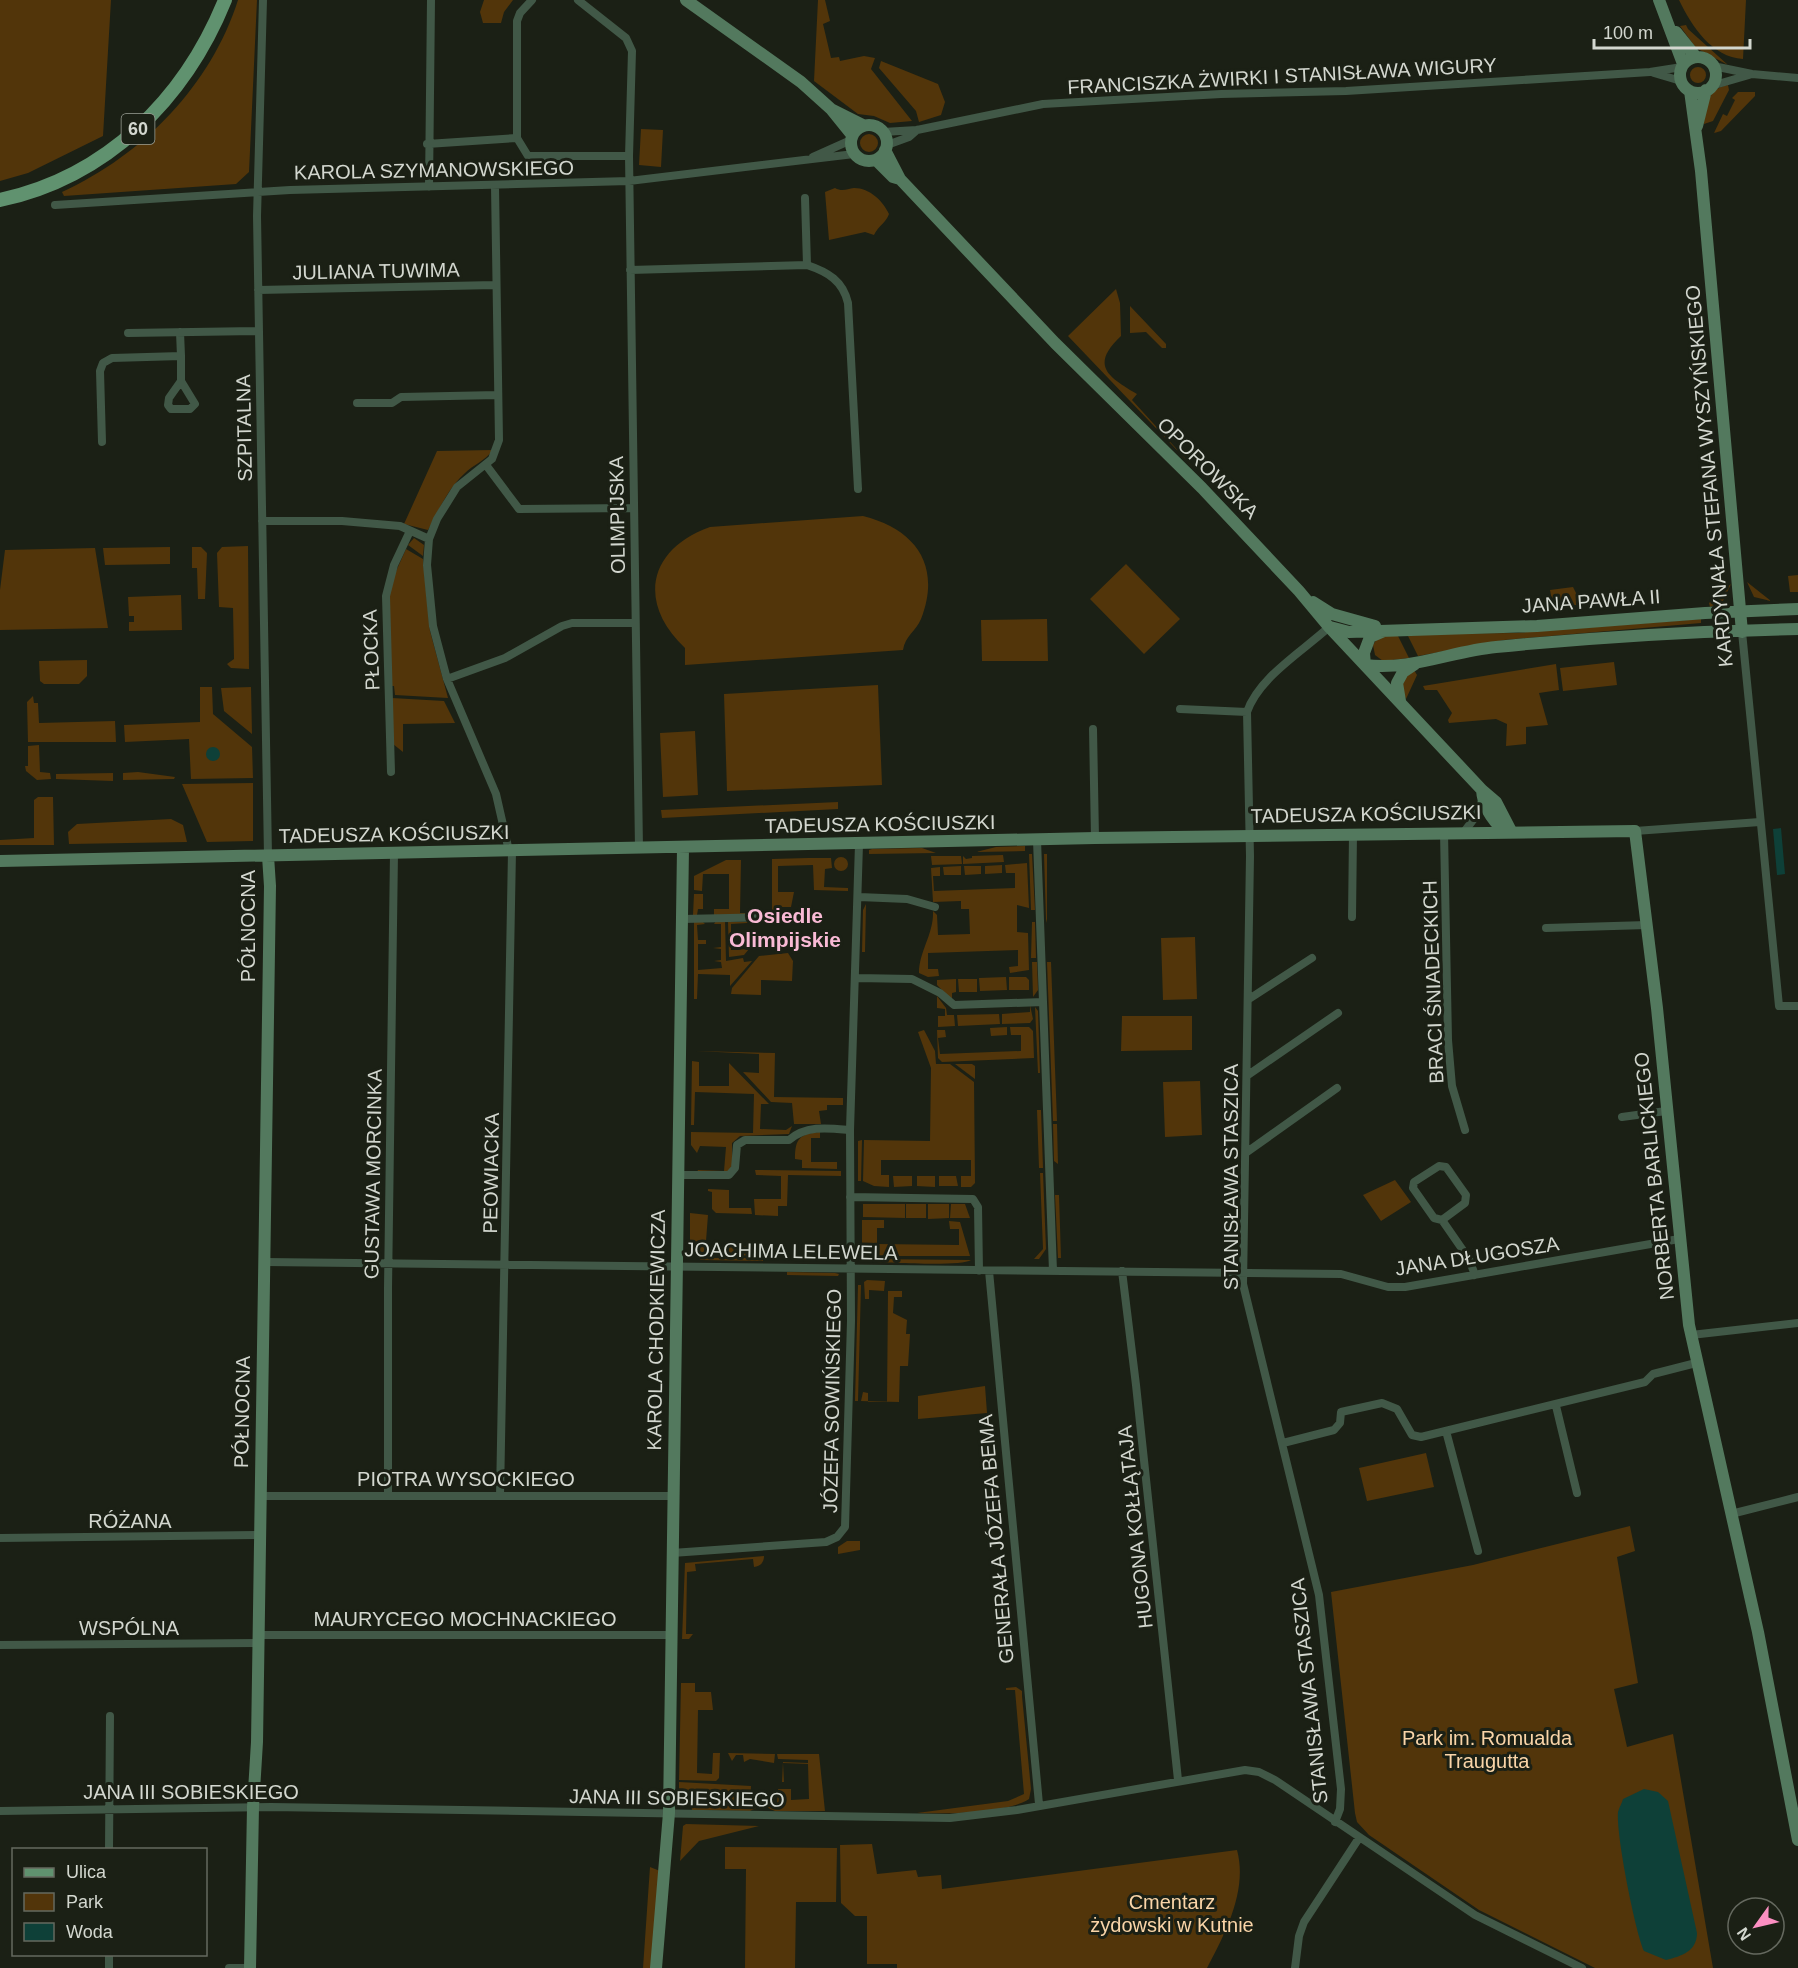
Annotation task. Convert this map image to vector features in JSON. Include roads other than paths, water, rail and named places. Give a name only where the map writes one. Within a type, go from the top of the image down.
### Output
[{"type":"main road","name":"60","points":[[0,200],[24,195],[77,173],[111,152],[139,128],[164,104],[189,71],[210,36],[225,0]]},
{"type":"street","name":"SZPITALNA","points":[[263,0],[258,290],[268,856]]},
{"type":"street","points":[[429,187],[427,144],[431,0]]},
{"type":"street","points":[[532,0],[520,13],[517,21],[517,138],[528,156],[629,156]]},
{"type":"street","name":"OLIMPIJSKA","points":[[578,0],[626,38],[632,51],[629,181],[639,849]]},
{"type":"street","points":[[1659,0],[1671,26],[1683,65],[1685,86],[1709,88],[1752,74]]},
{"type":"street","points":[[690,1],[801,82],[831,109],[851,138],[854,154],[866,161],[876,160],[886,148],[884,132],[874,125],[863,125],[831,109]]},
{"type":"street","points":[[1671,26],[1696,57]]},
{"type":"street","points":[[1683,65],[1696,57],[1703,57],[1713,66],[1752,74],[1798,78]]},
{"type":"street","name":"FRANCISZKA ŻWIRKI I STANISŁAWA WIGURY","points":[[884,132],[917,130],[1054,104],[1346,91],[1650,72],[1683,65]]},
{"type":"street","points":[[1709,88],[1715,79],[1713,66]]},
{"type":"street","name":"FRANCISZKA ŻWIRKI I STANISŁAWA WIGURY","points":[[1650,72],[1685,86]]},
{"type":"street","name":"KARDYNAŁA STEFANA WYSZYŃSKIEGO","points":[[1685,86],[1697,127],[1742,632],[1779,1006],[1798,1006]]},
{"type":"street","name":"KARDYNAŁA STEFANA WYSZYŃSKIEGO","points":[[1697,127],[1709,88]]},
{"type":"street","points":[[851,138],[863,125]]},
{"type":"street","name":"FRANCISZKA ŻWIRKI I STANISŁAWA WIGURY","points":[[886,148],[909,137],[917,130]]},
{"type":"street","points":[[427,144],[517,138]]},
{"type":"street","name":"KAROLA SZYMANOWSKIEGO","points":[[813,157],[851,138]]},
{"type":"street","name":"OPOROWSKA","points":[[886,148],[900,179],[1050,337],[1202,488],[1299,591],[1482,795],[1496,802],[1508,831]]},
{"type":"street","name":"KAROLA SZYMANOWSKIEGO","points":[[55,205],[258,192],[629,181],[813,157],[854,154]]},
{"type":"street","name":"OPOROWSKA","points":[[876,160],[893,177],[900,179]]},
{"type":"street","points":[[262,522],[342,521],[400,526],[429,538],[437,519],[457,487],[472,473],[486,465],[497,450],[500,440],[495,285],[495,186]]},
{"type":"street","points":[[805,198],[807,265]]},
{"type":"street","points":[[630,270],[807,265],[830,276],[845,289],[858,489]]},
{"type":"street","name":"JULIANA TUWIMA","points":[[258,290],[495,285]]},
{"type":"street","points":[[128,333],[259,331]]},
{"type":"street","points":[[180,332],[181,381]]},
{"type":"street","points":[[102,442],[100,371],[103,363],[112,358],[180,356]]},
{"type":"street","points":[[357,403],[392,403],[402,397],[498,395]]},
{"type":"street","points":[[486,465],[519,509],[634,508]]},
{"type":"street","name":"PŁOCKA","points":[[391,772],[386,597],[394,565],[410,531]]},
{"type":"street","name":"PEOWIACKA","points":[[429,538],[427,565],[431,607],[447,679],[496,794],[511,851],[506,1264],[500,1496]]},
{"type":"street","name":"JANA PAWŁA II","points":[[1299,591],[1320,608],[1332,614],[1387,629]]},
{"type":"street","name":"JANA PAWŁA II","points":[[1329,627],[1349,632],[1537,626],[1798,609]]},
{"type":"street","points":[[447,679],[506,658],[562,626],[572,623],[636,623]]},
{"type":"street","points":[[1180,709],[1247,712],[1250,703],[1272,677],[1329,627]]},
{"type":"street","points":[[1365,665],[1364,653],[1370,637],[1387,629]]},
{"type":"street","name":"JANA PAWŁA II","points":[[1365,665],[1387,667],[1492,647],[1650,633],[1798,629]]},
{"type":"street","points":[[1403,707],[1397,694],[1397,683],[1403,672],[1416,663]]},
{"type":"street","name":"STANISŁAWA STASZICA","points":[[1247,712],[1250,836],[1249,999],[1243,1284],[1319,1595],[1341,1789],[1340,1809],[1335,1822]]},
{"type":"street","points":[[1093,729],[1095,838]]},
{"type":"street","points":[[1464,832],[1476,816],[1482,795]]},
{"type":"street","name":"TADEUSZA KOŚCIUSZKI","points":[[0,861],[1095,838],[1635,831],[1760,822]]},
{"type":"street","name":"NORBERTA BARLICKIEGO","points":[[1635,831],[1691,1335],[1794,1798],[1798,1840]]},
{"type":"street","name":"BRACI ŚNIADECKICH","points":[[1444,832],[1448,1040],[1452,1086],[1465,1130]]},
{"type":"street","points":[[1352,917],[1353,834]]},
{"type":"street","points":[[1038,840],[1053,1271]]},
{"type":"street","name":"JÓZEFA SOWIŃSKIEGO","points":[[672,1553],[826,1542],[844,1530],[851,1270],[850,1130],[857,978],[859,844]]},
{"type":"street","name":"KAROLA CHODKIEWICZA","points":[[656,1968],[669,1813],[683,848]]},
{"type":"street","name":"GUSTAWA MORCINKA","points":[[388,1496],[388,1263],[394,853]]},
{"type":"street","name":"PÓŁNOCNA","points":[[250,1968],[259,1639],[270,885],[268,856]]},
{"type":"street","points":[[859,897],[907,899],[935,907]]},
{"type":"street","points":[[682,919],[770,917]]},
{"type":"street","points":[[1546,928],[1647,925]]},
{"type":"street","points":[[1249,999],[1312,958]]},
{"type":"street","points":[[857,978],[912,979],[936,990],[954,1005],[1043,1002]]},
{"type":"street","points":[[1248,1075],[1338,1013]]},
{"type":"street","points":[[1247,1152],[1337,1088]]},
{"type":"street","points":[[1622,1117],[1666,1111]]},
{"type":"street","points":[[678,1175],[729,1175],[735,1167],[737,1145],[745,1140],[789,1140],[799,1131],[808,1129],[850,1130]]},
{"type":"street","points":[[1442,1220],[1466,1203],[1466,1195],[1446,1167],[1439,1166],[1414,1182],[1413,1188],[1434,1218],[1442,1220],[1469,1259],[1475,1275]]},
{"type":"street","points":[[850,1197],[973,1199],[978,1207],[979,1271]]},
{"type":"street","name":"JANA DŁUGOSZA","points":[[1244,1274],[1341,1274],[1388,1287],[1405,1287],[1679,1239]]},
{"type":"street","name":"JOACHIMA LELEWELA","points":[[264,1262],[678,1265],[851,1270],[1244,1274]]},
{"type":"street","name":"GENERAŁA JÓZEFA BEMA","points":[[989,1271],[1038,1804]]},
{"type":"street","name":"HUGONA KOŁŁĄTAJA","points":[[1122,1271],[1137,1385],[1178,1780]]},
{"type":"street","points":[[1691,1335],[1798,1323]]},
{"type":"street","points":[[1283,1443],[1334,1430],[1340,1423],[1341,1412],[1382,1403],[1397,1409],[1412,1435],[1421,1437],[1556,1406],[1645,1382],[1653,1374],[1696,1363]]},
{"type":"street","points":[[1556,1406],[1577,1493]]},
{"type":"street","points":[[1446,1431],[1478,1551]]},
{"type":"street","name":"PIOTRA WYSOCKIEGO","points":[[260,1496],[673,1496]]},
{"type":"street","points":[[1731,1514],[1798,1497]]},
{"type":"street","name":"RÓŻANA","points":[[0,1538],[260,1535]]},
{"type":"street","name":"MAURYCEGO MOCHNACKIEGO","points":[[259,1639],[671,1635]]},
{"type":"street","name":"WSPÓLNA","points":[[0,1645],[259,1639]]},
{"type":"street","points":[[109,1848],[110,1716]]},
{"type":"street","name":"JANA III SOBIESKIEGO","points":[[0,1811],[253,1807],[950,1818],[1245,1770],[1259,1772],[1475,1915],[1582,1968]]},
{"type":"street","points":[[1295,1968],[1299,1936],[1304,1922],[1359,1838]]},
{"type":"street","points":[[229,1968],[250,1968]]},
{"type":"water","points":[[210,747],[216,747],[220,754],[216,761],[210,761],[206,757],[206,751]]},
{"type":"water","points":[[1781,828],[1785,874],[1777,875],[1773,829]]},
{"type":"water","points":[[1644,1789],[1658,1792],[1668,1801],[1697,1933],[1694,1944],[1688,1952],[1666,1960],[1644,1951],[1631,1904],[1620,1840],[1618,1812],[1623,1799]]},
{"type":"district","name":"Osiedle Olimpijskie","points":[[785,928]]},
{"type":"park label","name":"Park im. Romualda Traugutta","points":[[1487,1750]]},
{"type":"park label","name":"Cmentarz żydowski w Kutnie","points":[[1172,1914]]}]
